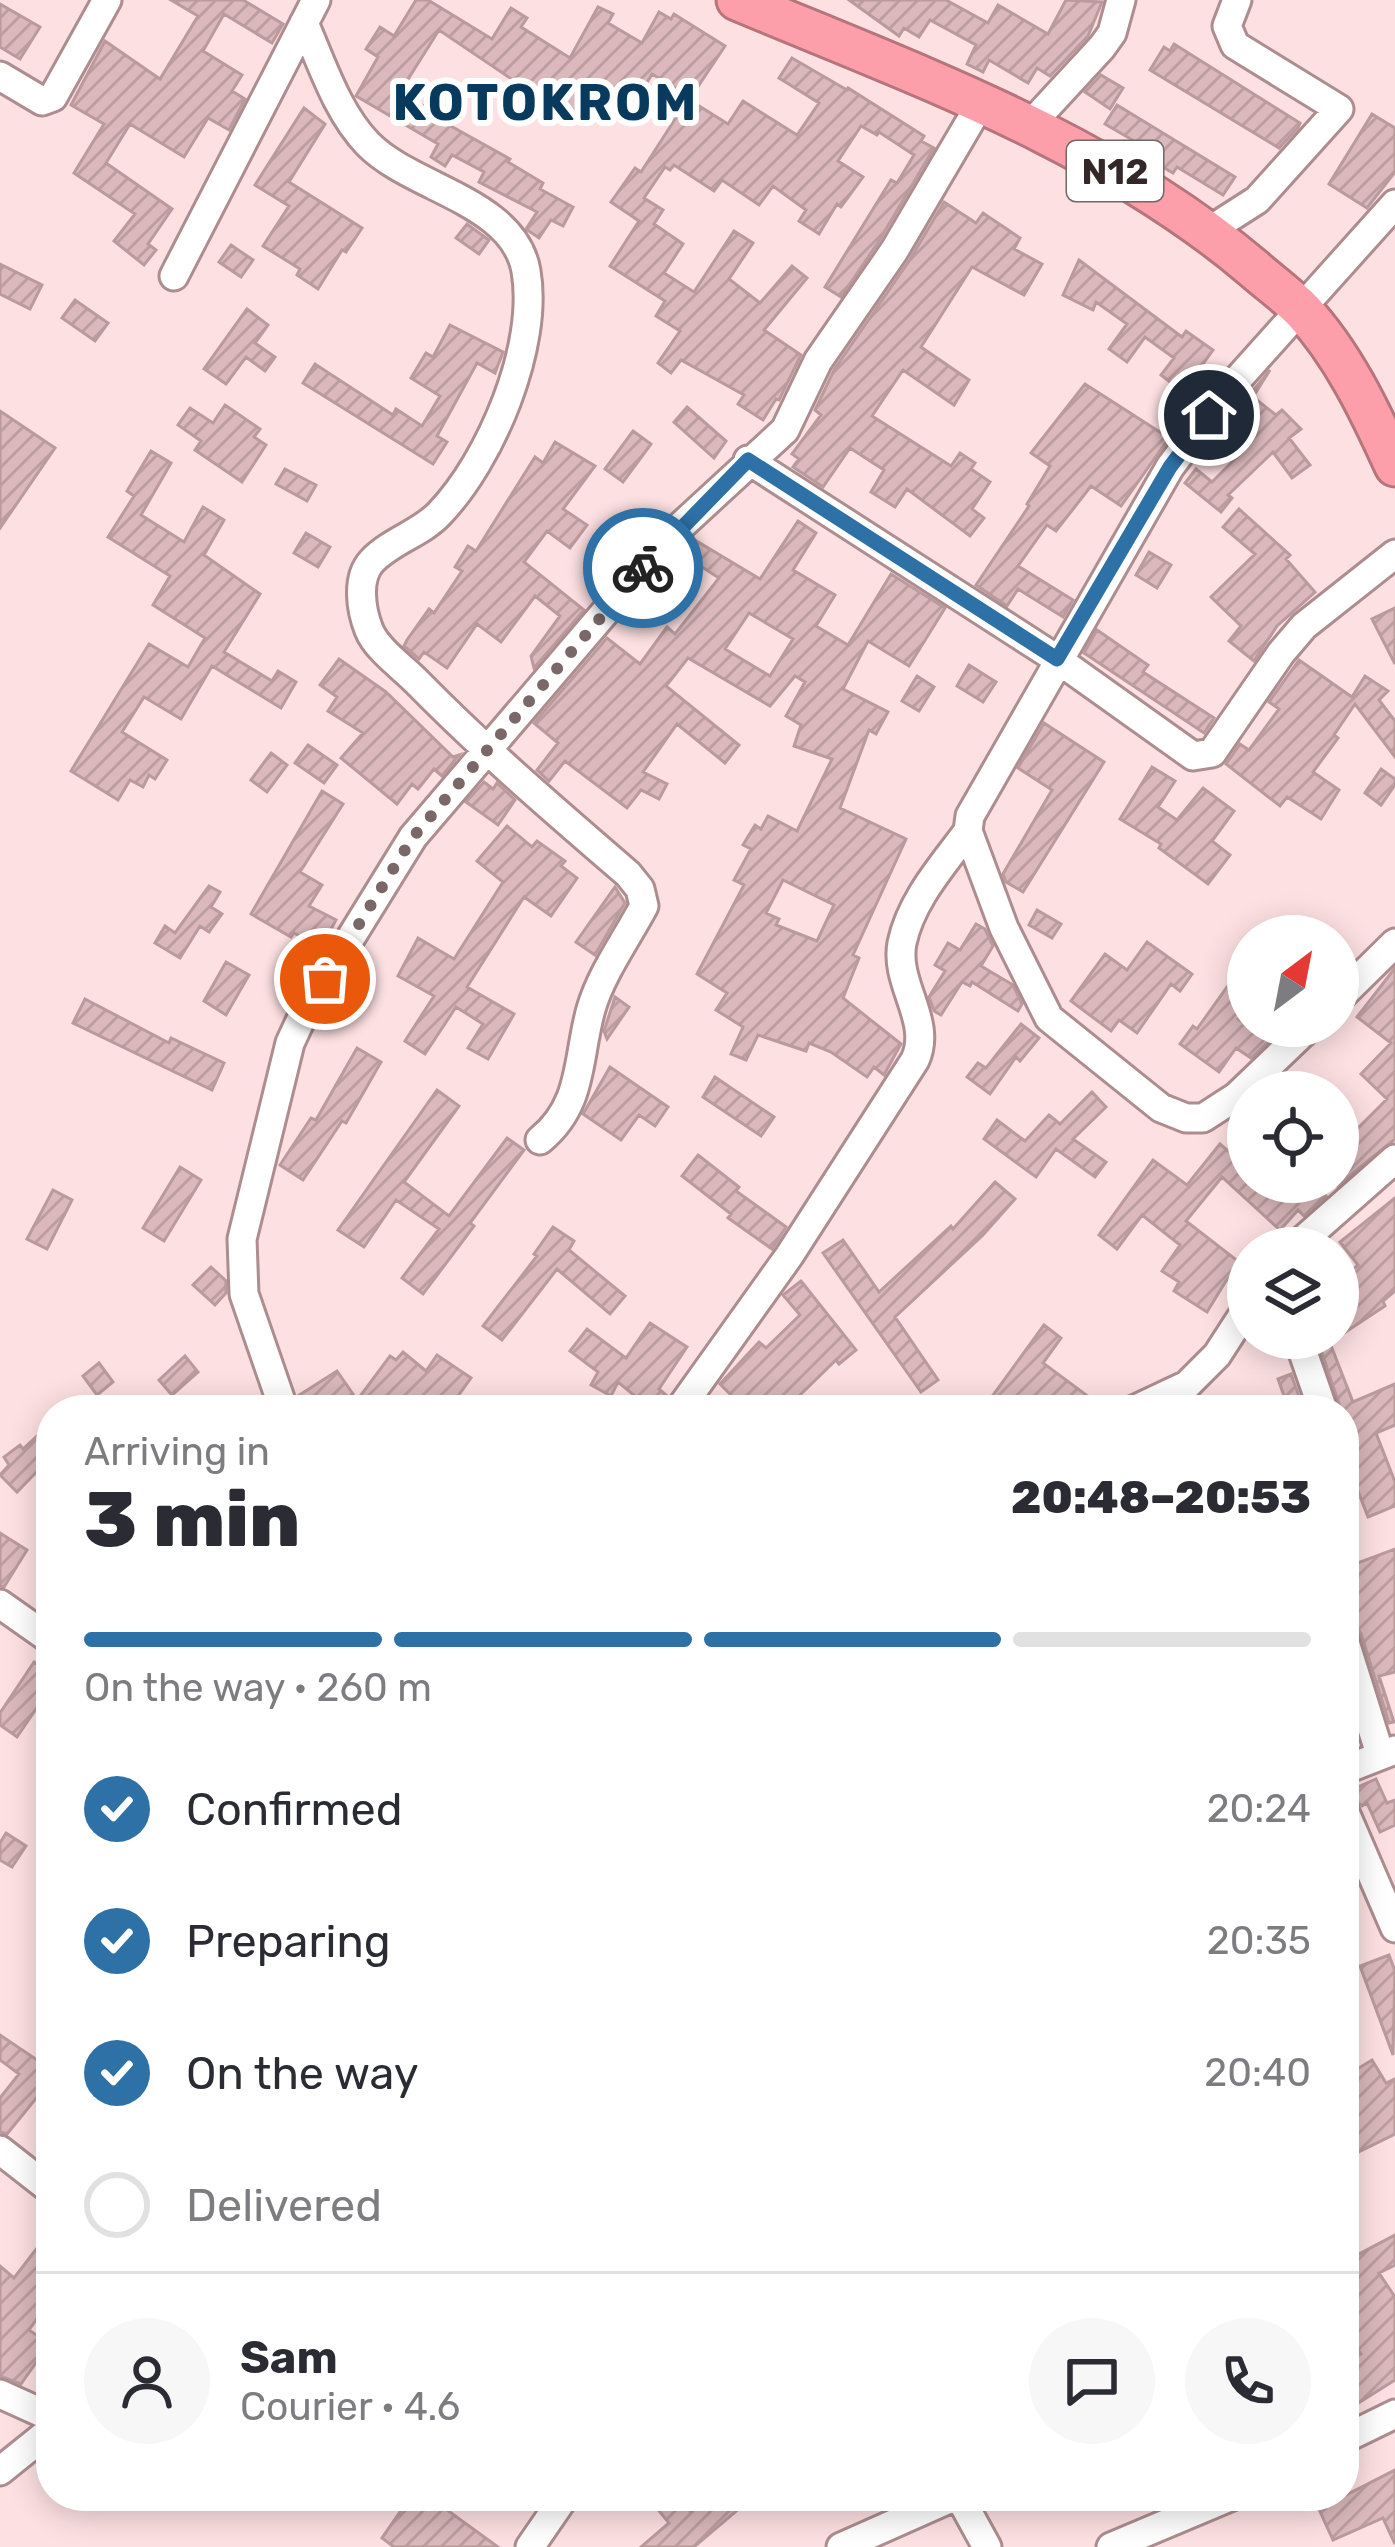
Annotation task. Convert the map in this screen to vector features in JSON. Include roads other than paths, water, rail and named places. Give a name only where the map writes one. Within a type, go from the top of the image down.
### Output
[{"type":"highway","name":"N12","points":[[737,0],[1030,125],[1146,189],[1207,232],[1302,310],[1347,372],[1395,466]]},
{"type":"street","points":[[0,76],[41,101],[53,97],[106,0]]},
{"type":"street","points":[[1030,125],[1102,47],[1112,33],[1121,0]]},
{"type":"street","points":[[1207,232],[1257,200],[1339,110],[1235,45],[1227,26],[1237,0]]},
{"type":"street","points":[[174,276],[310,12]]},
{"type":"street","points":[[310,12],[346,115],[370,146],[500,224],[519,247],[526,269],[530,310],[502,421],[483,458],[438,516],[370,562],[360,597],[370,634],[486,752],[640,889],[644,906],[592,1006],[580,1080],[565,1114],[540,1140]]},
{"type":"street","points":[[279,1395],[244,1294],[242,1239],[290,1043],[413,837],[671,535],[784,430],[818,361],[894,251],[981,103]]},
{"type":"street","points":[[1288,1047],[1238,1096],[1203,1118],[1186,1118],[1161,1108],[1049,1018],[1004,928],[968,831],[970,816],[1057,659],[1170,467],[1229,389],[1395,204]]},
{"type":"street","points":[[748,460],[1057,659],[1193,756],[1211,753],[1304,626],[1395,554]]},
{"type":"street","points":[[691,1395],[789,1256],[915,1060],[922,1030],[903,966],[902,945],[921,894],[968,831]]},
{"type":"street","points":[[1359,979],[1395,944]]},
{"type":"street","points":[[1318,1227],[1395,1159]]},
{"type":"street","points":[[1166,1395],[1187,1385],[1227,1340]]},
{"type":"street","points":[[1305,1359],[1318,1395]]},
{"type":"street","points":[[0,1604],[36,1629]]},
{"type":"street","points":[[1359,1678],[1388,1752],[1359,1764]]},
{"type":"street","points":[[1359,1845],[1395,1928]]},
{"type":"street","points":[[0,2150],[36,2179]]},
{"type":"street","points":[[0,2394],[36,2410]]},
{"type":"street","points":[[1359,2432],[1395,2414]]},
{"type":"street","points":[[0,2471],[36,2442]]},
{"type":"street","points":[[530,2547],[555,2511]]},
{"type":"street","points":[[841,2547],[923,2511]]},
{"type":"street","points":[[966,2511],[987,2547]]},
{"type":"street","points":[[1111,2547],[1196,2511]]},
{"type":"district","name":"KOTOKROM","points":[[546,102]]}]
